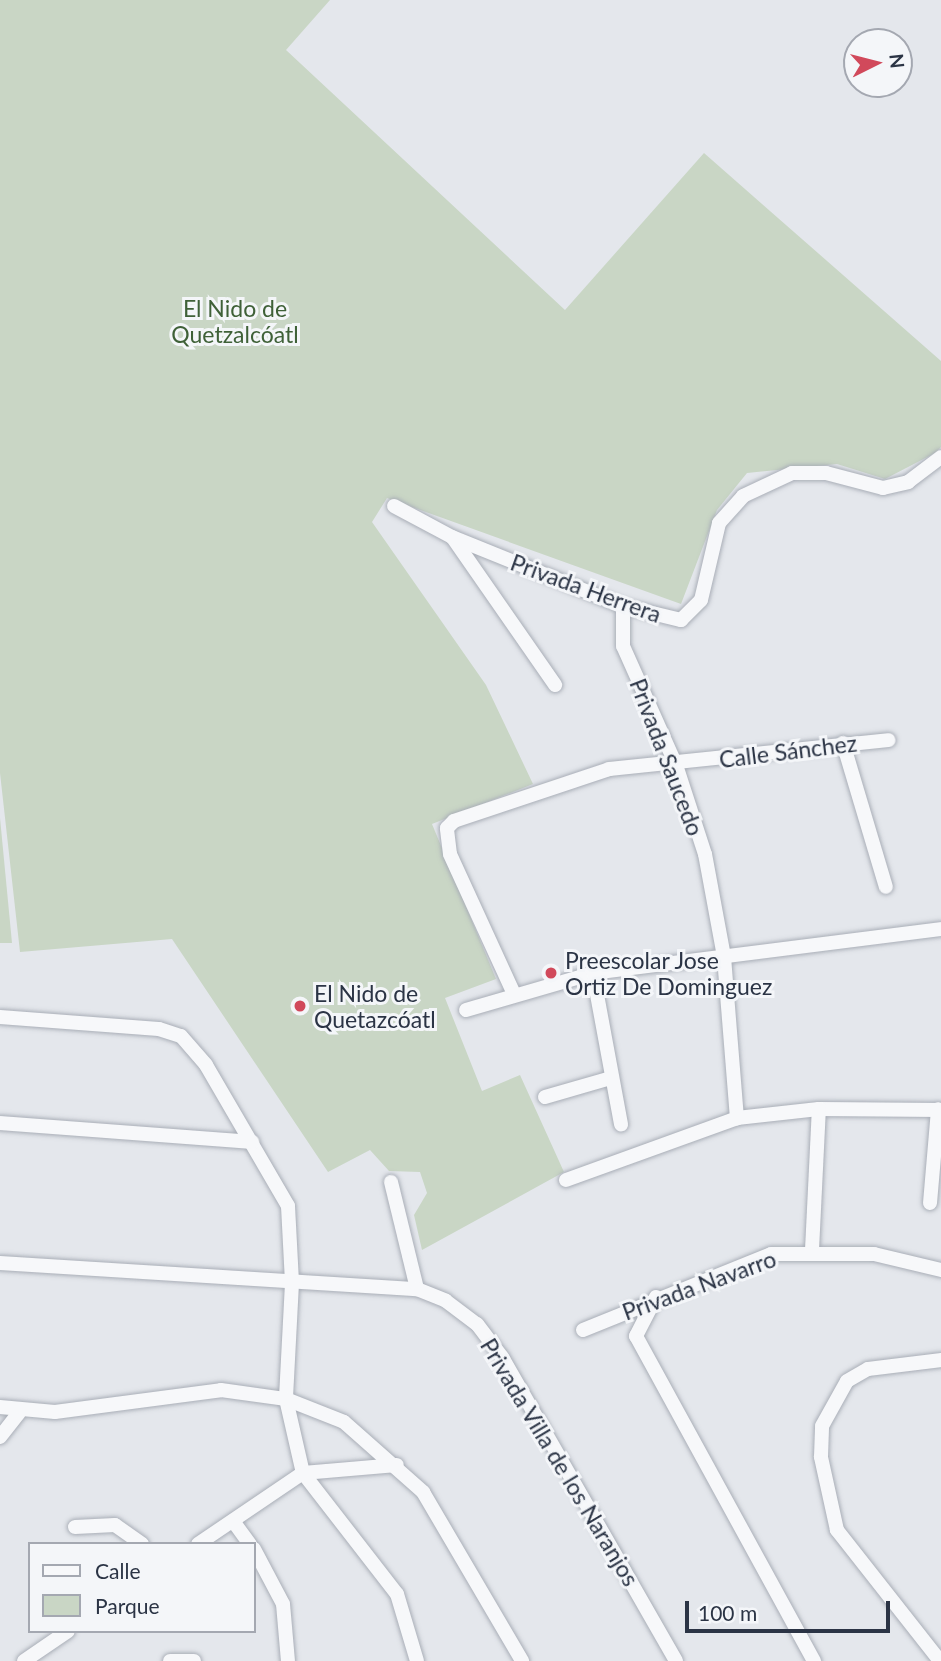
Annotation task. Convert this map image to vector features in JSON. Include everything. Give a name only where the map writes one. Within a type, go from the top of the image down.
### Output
[{"type":"street","name":"Privada Herrera","points":[[394,506],[452,537],[623,606],[665,619],[693,615],[719,523],[743,496],[792,473],[826,473],[883,488],[908,482],[941,457]]},
{"type":"street","points":[[452,537],[555,685]]},
{"type":"street","name":"Privada Saucedo","points":[[623,606],[623,646],[676,765],[705,854],[724,957],[737,1118]]},
{"type":"street","name":"Calle Sánchez","points":[[514,994],[450,854],[447,828],[609,769],[676,765],[843,743],[889,740]]},
{"type":"street","points":[[843,743],[886,887]]},
{"type":"street","points":[[466,1010],[593,973],[941,929]]},
{"type":"street","points":[[593,973],[621,1124]]},
{"type":"street","points":[[0,1017],[159,1029],[181,1036],[252,1142],[288,1206],[292,1283],[286,1399],[303,1474],[397,1594],[417,1661]]},
{"type":"street","points":[[545,1097],[611,1078]]},
{"type":"street","points":[[813,1250],[819,1109]]},
{"type":"street","points":[[566,1180],[737,1118],[819,1109],[939,1110],[930,1203]]},
{"type":"street","points":[[0,1123],[252,1142]]},
{"type":"street","points":[[391,1182],[417,1289]]},
{"type":"street","name":"Privada Navarro","points":[[583,1330],[656,1297],[771,1254],[813,1250],[874,1254],[941,1270]]},
{"type":"street","name":"Privada Villa de los Naranjos","points":[[0,1263],[417,1289],[477,1324],[502,1357],[677,1661]]},
{"type":"street","points":[[656,1297],[636,1336],[814,1661]]},
{"type":"street","points":[[940,1661],[837,1530],[821,1457],[822,1426],[847,1381],[868,1369],[941,1360]]},
{"type":"street","points":[[0,1407],[19,1413],[220,1390],[286,1399],[344,1422],[397,1465],[424,1492],[522,1661]]},
{"type":"street","points":[[0,1437],[19,1413]]},
{"type":"street","points":[[201,1542],[303,1474],[397,1465]]},
{"type":"street","points":[[233,1521],[249,1542]]},
{"type":"street","points":[[75,1527],[115,1525],[139,1542]]},
{"type":"street","points":[[256,1553],[284,1604],[288,1661]]},
{"type":"street","points":[[23,1661],[65,1633]]},
{"type":"street","points":[[170,1661],[194,1661]]},
{"type":"green space","name":"El Nido de Quetzalcóatl","points":[[0,0],[330,0],[286,50],[565,310],[704,153],[941,361],[941,447],[935,453],[885,479],[837,464],[747,473],[717,510],[681,604],[387,498],[372,522],[486,685],[533,784],[432,824],[496,979],[445,998],[482,1091],[520,1075],[564,1172],[422,1250],[414,1215],[427,1193],[420,1172],[389,1171],[370,1150],[328,1172],[172,939],[20,952],[0,773]]},
{"type":"green space","points":[[0,818],[12,943],[0,943]]},
{"type":"place","name":"Preescolar Jose Ortiz De Dominguez","points":[[551,973]]},
{"type":"place","name":"El Nido de Quetazcóatl","points":[[300,1006]]}]
